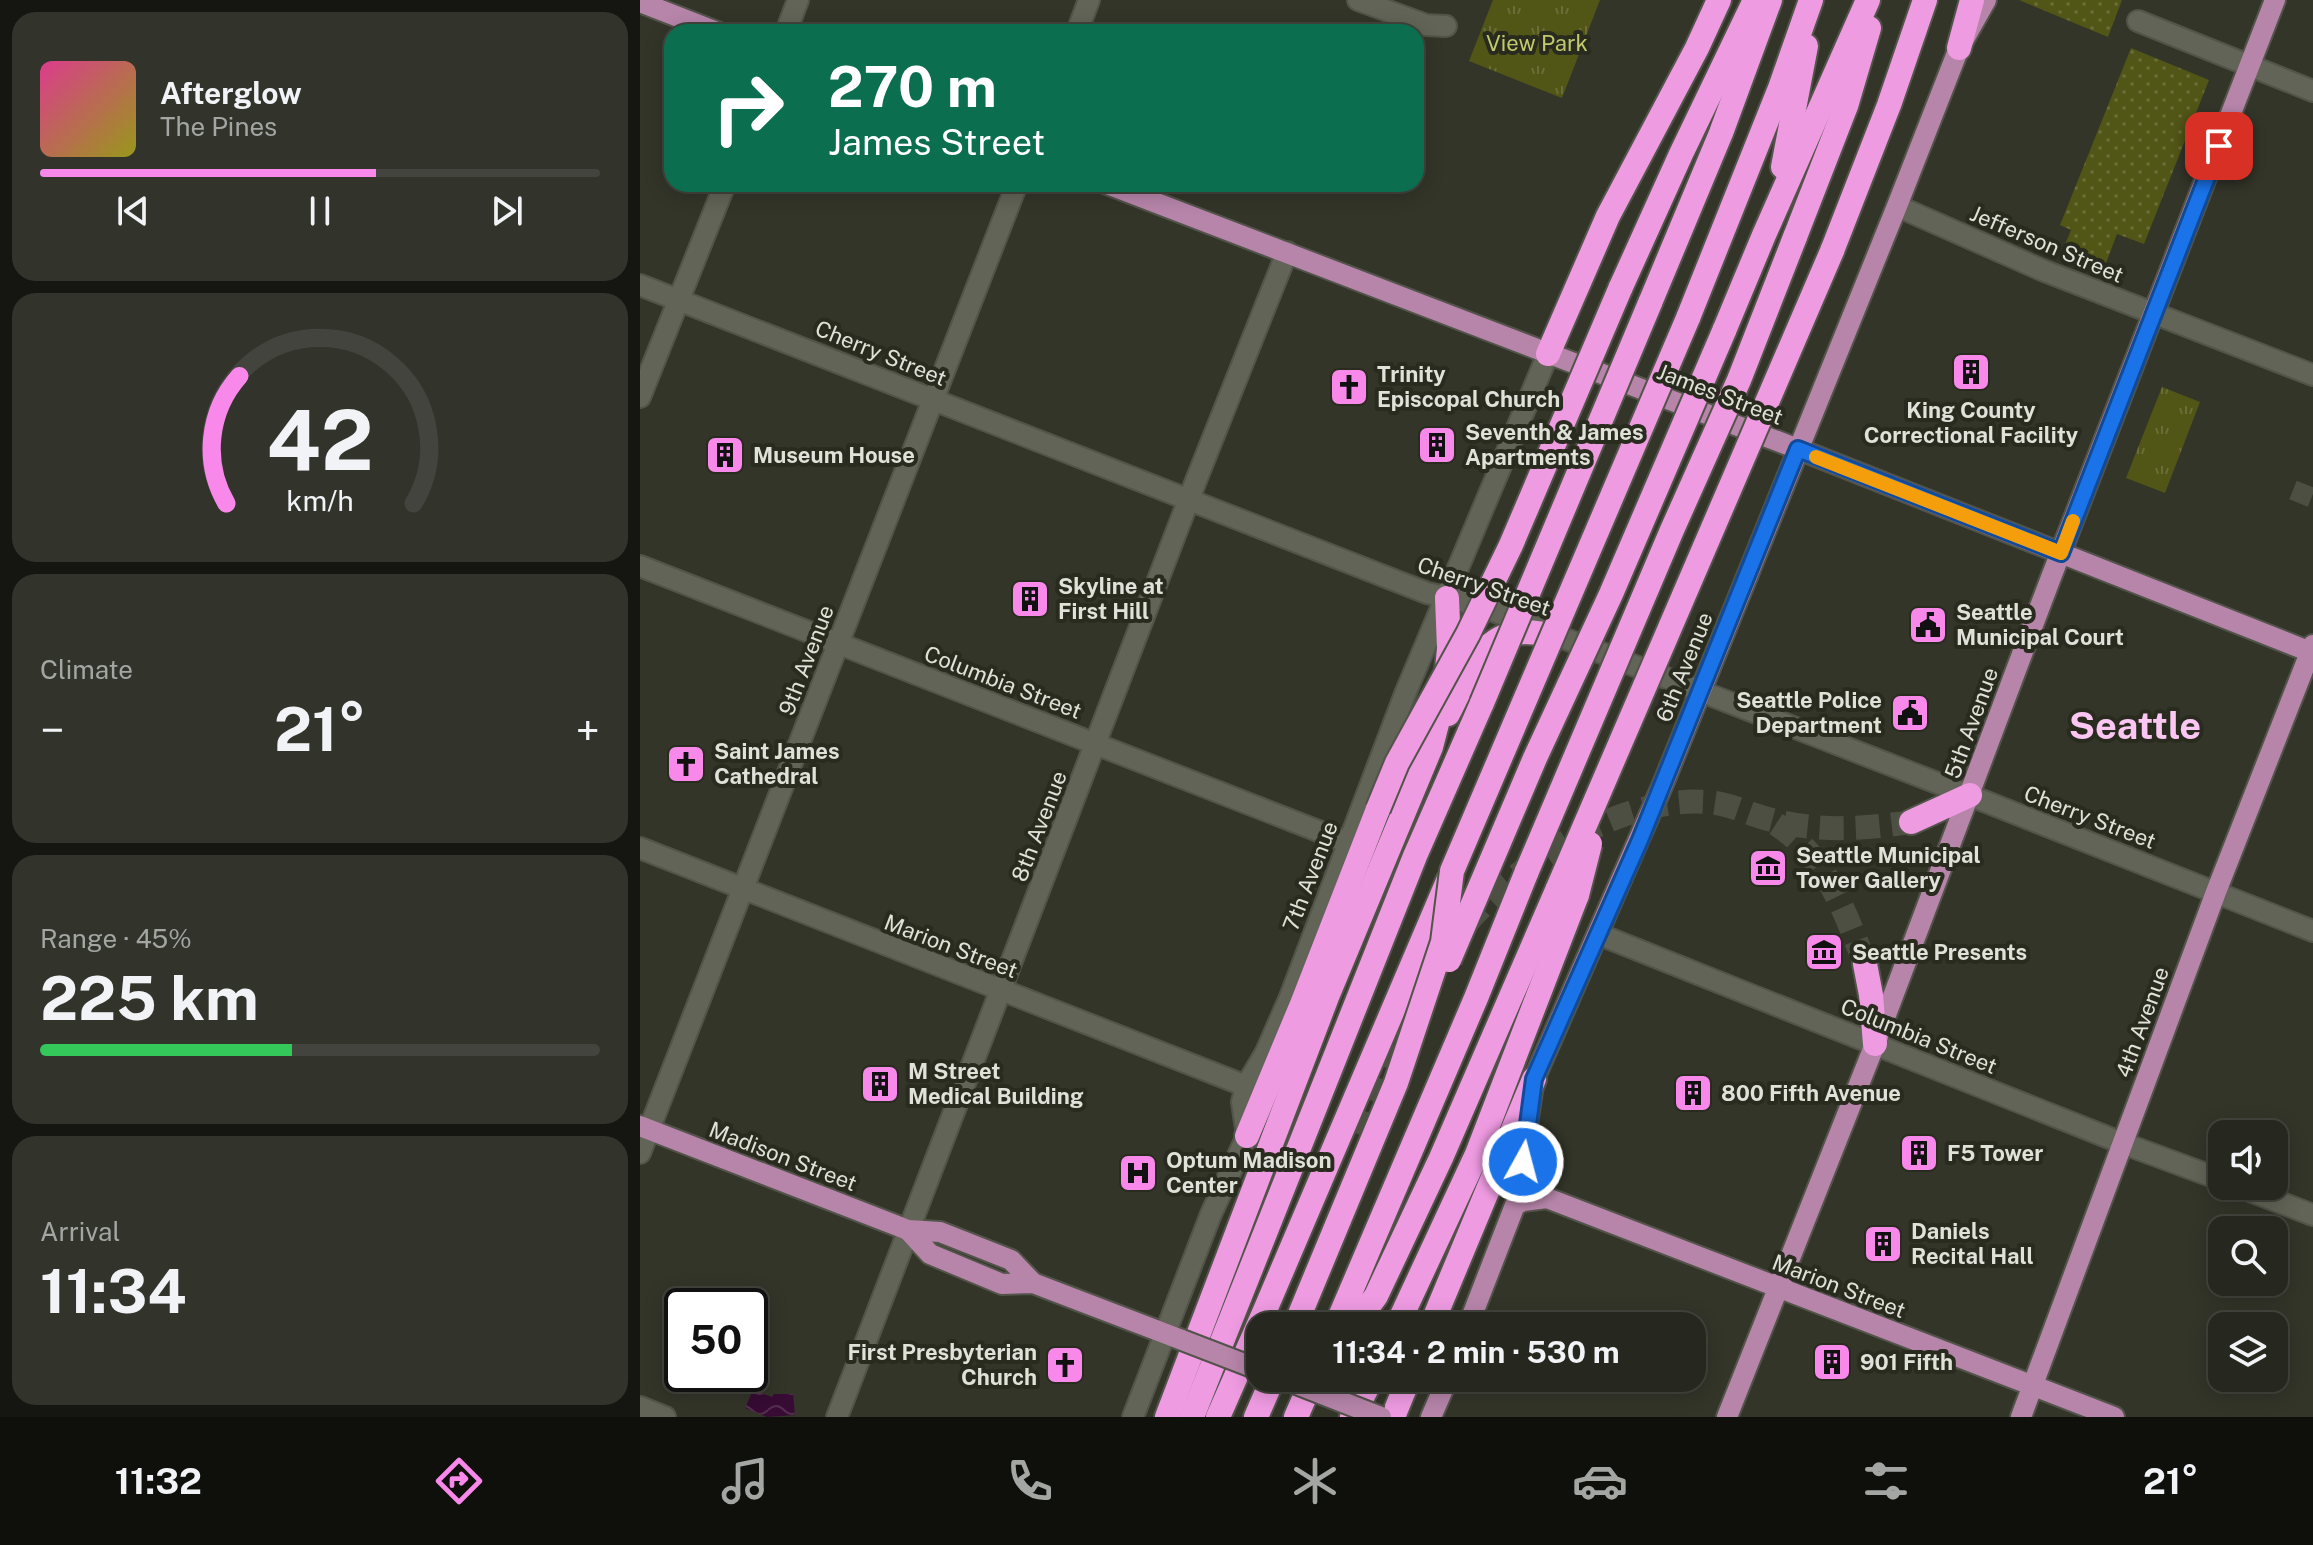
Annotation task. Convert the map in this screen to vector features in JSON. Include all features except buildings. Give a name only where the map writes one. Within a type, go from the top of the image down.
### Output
[{"type":"highway","points":[[1548,354],[1608,216],[1719,0]]},
{"type":"highway","points":[[1247,1136],[1397,763],[1468,634],[1511,545],[1620,289],[1755,0]]},
{"type":"highway","points":[[1192,1417],[1415,856],[1721,133],[1770,0]]},
{"type":"highway","points":[[1764,235],[1782,170],[1800,83],[1812,0]]},
{"type":"highway","points":[[1218,1417],[1688,318],[1812,0]]},
{"type":"highway","points":[[1431,1003],[1535,758],[1611,594],[1868,0]]},
{"type":"highway","points":[[1342,1312],[1672,530],[1739,380],[1846,106],[1878,0]]},
{"type":"highway","points":[[1404,1312],[1477,1154],[1611,764],[1832,251],[1925,0]]},
{"type":"highway","points":[[1959,48],[1972,0]]},
{"type":"highway","points":[[1431,747],[1445,693],[1449,648],[1447,598]]},
{"type":"highway","points":[[1167,1417],[1327,997],[1431,747],[1474,661],[1487,647],[1500,637],[1523,632],[1554,635]]},
{"type":"highway","points":[[1911,822],[1970,795]]},
{"type":"highway","points":[[1301,1312],[1396,1083],[1443,942],[1452,871]]},
{"type":"highway","points":[[1364,1312],[1376,1296],[1567,892]]},
{"type":"highway","points":[[1865,964],[1875,1044]]},
{"type":"highway","points":[[1437,1312],[1534,1079]]},
{"type":"highway","points":[[1256,1417],[1267,1392]]},
{"type":"highway","points":[[1296,1417],[1308,1392]]},
{"type":"highway","points":[[1352,1417],[1365,1392]]},
{"type":"highway","points":[[1393,1417],[1403,1392]]},
{"type":"main road","name":"6th Avenue","points":[[1547,1198],[1532,1186],[1523,1169],[1522,1155],[1534,1079],[1640,840],[1959,48],[1986,0]]},
{"type":"main road","name":"5th Avenue","points":[[1727,1417],[1875,1044],[2275,0]]},
{"type":"main road","points":[[640,2],[696,24]]},
{"type":"main road","name":"James Street","points":[[1128,192],[2312,650]]},
{"type":"main road","name":"4th Avenue","points":[[2021,1417],[2216,892],[2312,650]]},
{"type":"main road","name":"Madison Street","points":[[644,1128],[908,1230],[940,1232],[1011,1260],[1033,1283],[1246,1364]]},
{"type":"main road","points":[[1473,1312],[1515,1205],[1547,1198]]},
{"type":"main road","name":"Marion Street","points":[[1547,1198],[2114,1417]]},
{"type":"main road","points":[[1317,1392],[1381,1417]]},
{"type":"main road","points":[[1431,1417],[1442,1392]]},
{"type":"street","points":[[789,24],[798,0]]},
{"type":"street","points":[[1080,24],[1089,0]]},
{"type":"street","points":[[1358,0],[1423,24]]},
{"type":"street","points":[[2138,21],[2313,91]]},
{"type":"street","points":[[1424,24],[1446,26]]},
{"type":"street","points":[[640,397],[722,192]]},
{"type":"street","name":"9th Avenue","points":[[640,1153],[644,1128],[744,888],[1014,192]]},
{"type":"street","name":"Jefferson Street","points":[[1897,206],[2042,270],[2313,375]]},
{"type":"street","name":"8th Avenue","points":[[837,1417],[1287,252]]},
{"type":"street","name":"Cherry Street","points":[[640,285],[1427,593],[1478,605],[2313,931]]},
{"type":"street","name":"7th Avenue","points":[[1247,1136],[1242,1102],[1246,1086],[1266,1052],[1290,997],[1405,694],[1548,354]]},
{"type":"street","name":"Columbia Street","points":[[640,566],[1349,843]]},
{"type":"street","name":"Marion Street","points":[[640,848],[1246,1086]]},
{"type":"street","name":"Columbia Street","points":[[1598,934],[2208,1175]]},
{"type":"street","points":[[1133,1417],[1174,1336],[1211,1214],[1247,1136]]},
{"type":"street","points":[[2274,1200],[2313,1215]]},
{"type":"street","points":[[640,1407],[665,1417]]},
{"type":"green space","name":"View Park","points":[[1493,0],[1600,0],[1562,98],[1469,61]]},
{"type":"green space","points":[[2019,0],[2122,0],[2108,37]]},
{"type":"green space","points":[[2131,48],[2209,80],[2144,244],[2117,234],[2106,263],[2064,247],[2071,230],[2060,225]]},
{"type":"green space","points":[[2162,387],[2200,402],[2165,493],[2126,478]]},
{"type":"water","points":[[752,1392],[772,1397],[774,1394],[793,1394],[795,1415],[767,1417],[745,1408]]},
{"type":"tunnel","points":[[2293,490],[2313,498]]},
{"type":"tunnel","points":[[1465,925],[1488,901],[1543,856],[1607,821],[1640,810],[1674,803],[1707,802],[1789,824],[1824,828],[1859,828],[1911,822]]},
{"type":"tunnel","points":[[1776,824],[1808,852],[1832,886],[1865,964]]},
{"type":"tunnel","points":[[1363,1136],[1411,1005]]},
{"type":"slow traffic","points":[[1816,457],[2061,553],[2073,521]]},
{"type":"place","name":"King County Correctional Facility","points":[[1971,372]]},
{"type":"place","name":"Trinity Episcopal Church","points":[[1349,387]]},
{"type":"place","name":"Seventh & James Apartments","points":[[1437,445]]},
{"type":"place","name":"Museum House","points":[[725,455]]},
{"type":"place","name":"Skyline at First Hill","points":[[1030,599]]},
{"type":"place","name":"Seattle Municipal Court","points":[[1928,625]]},
{"type":"place","name":"Seattle Police Department","points":[[1910,713]]},
{"type":"place","name":"Saint James Cathedral","points":[[686,764]]},
{"type":"place","name":"Seattle Municipal Tower Gallery","points":[[1768,868]]},
{"type":"place","name":"Seattle Presents","points":[[1824,952]]},
{"type":"place","name":"M Street Medical Building","points":[[880,1084]]},
{"type":"place","name":"800 Fifth Avenue","points":[[1693,1093]]},
{"type":"place","name":"F5 Tower","points":[[1919,1153]]},
{"type":"place","name":"Optum Madison Center","points":[[1138,1173]]},
{"type":"place","name":"Daniels Recital Hall","points":[[1883,1244]]},
{"type":"place","name":"901 Fifth","points":[[1832,1362]]},
{"type":"place","name":"First Presbyterian Church","points":[[1065,1365]]},
{"type":"district","name":"Seattle","points":[[2135,725]]},
{"type":"route","points":[[1523,1162],[1534,1079],[1640,840],[1798,449],[2061,553],[2219,146]]}]
